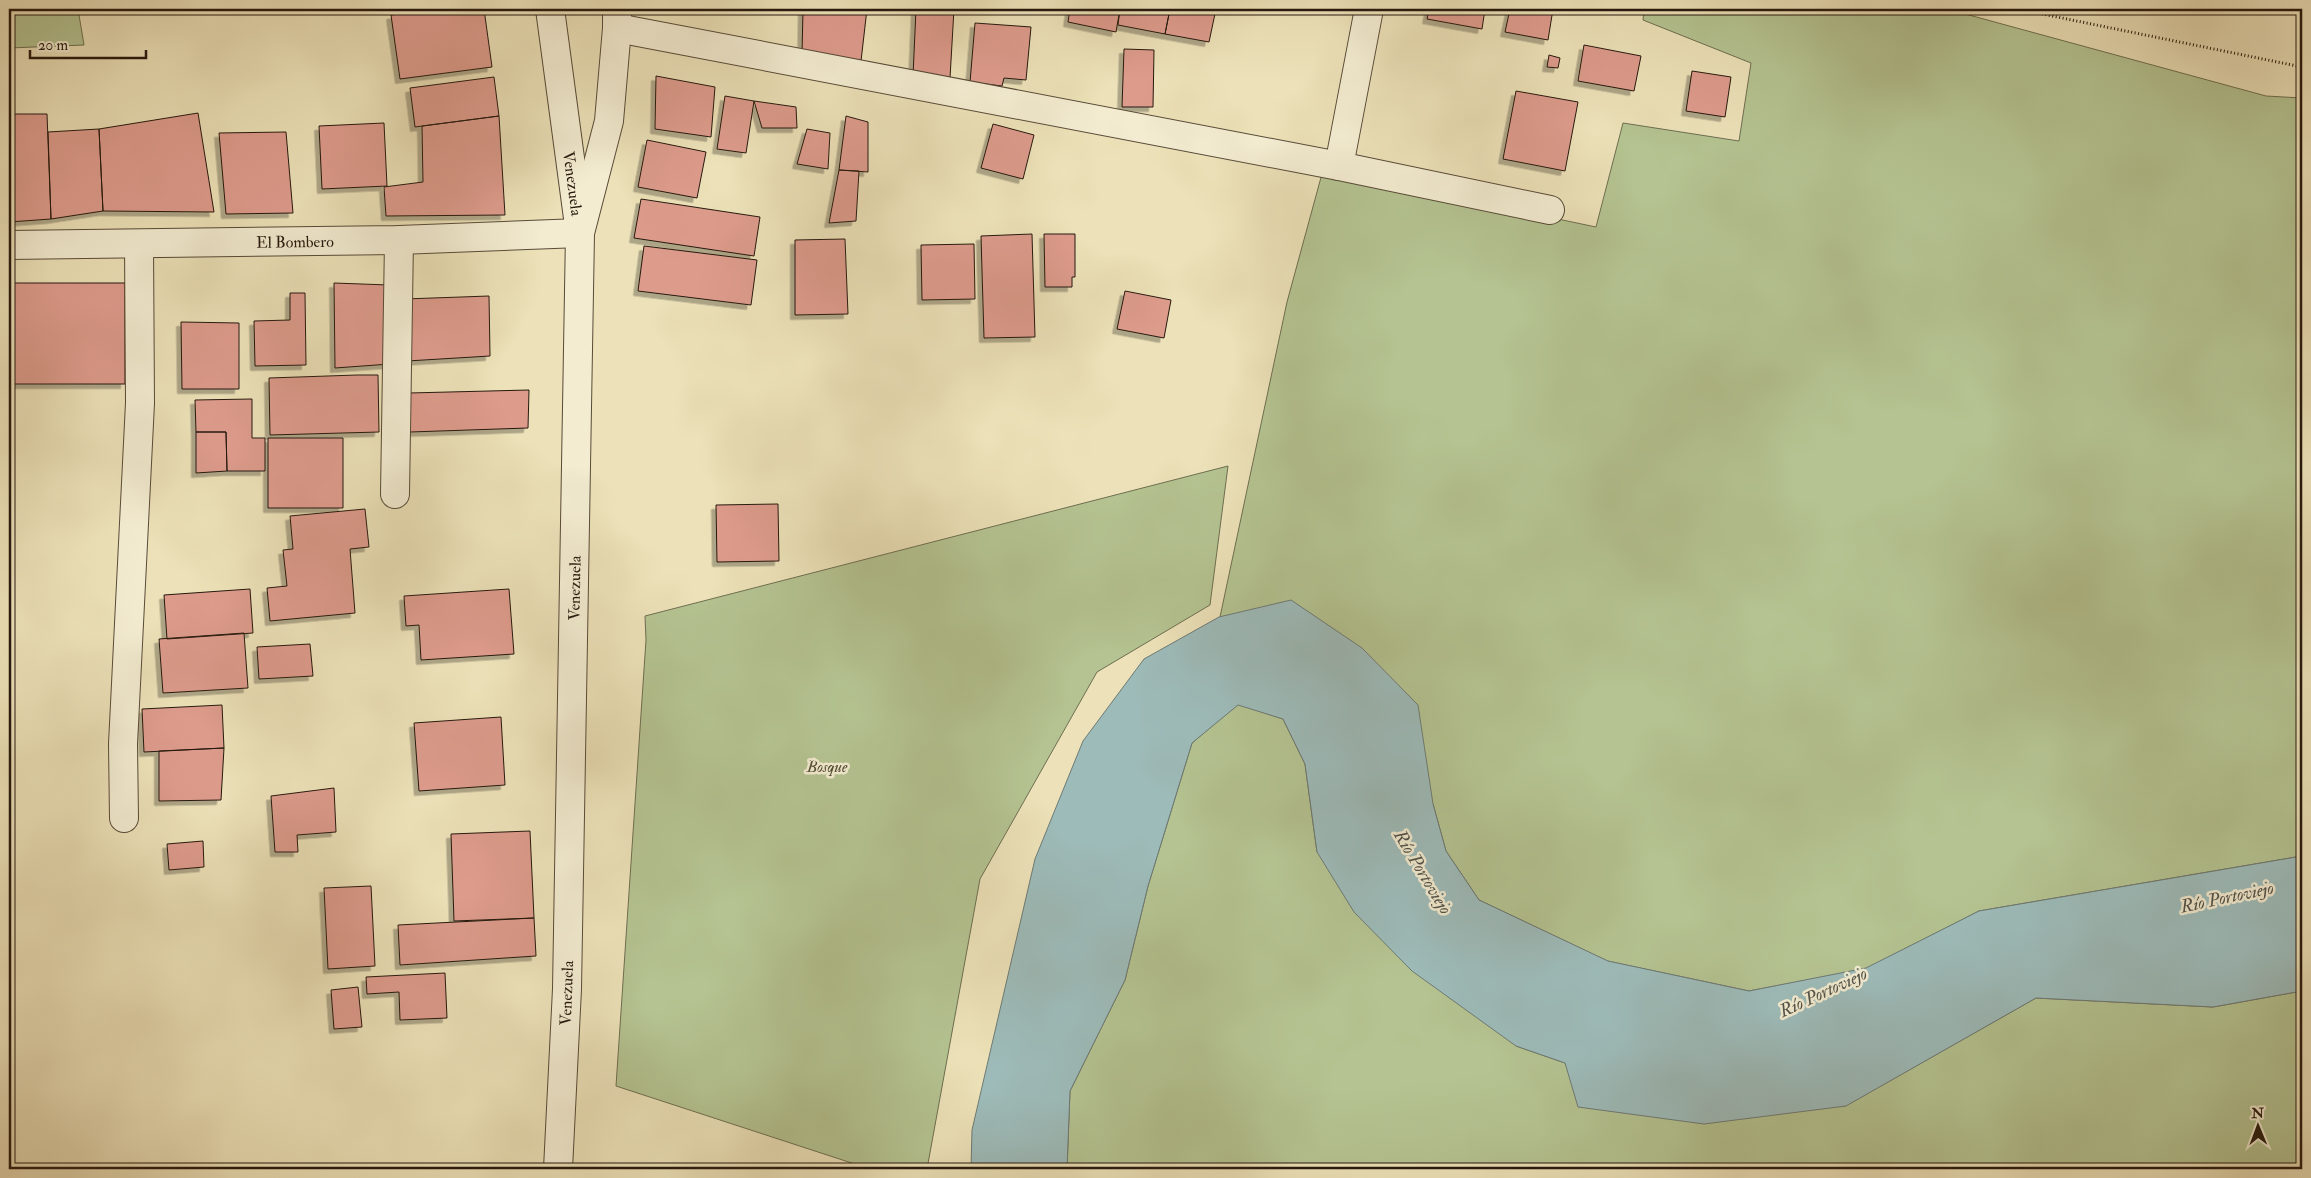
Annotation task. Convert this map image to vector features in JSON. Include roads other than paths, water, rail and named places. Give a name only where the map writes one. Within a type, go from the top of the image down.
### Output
[{"type":"street","name":"Venezuela","points":[[550,9],[566,112],[580,233],[567,989],[558,1169]]},
{"type":"street","points":[[1339,166],[1369,9]]},
{"type":"street","points":[[580,233],[609,121],[617,18],[1550,210]]},
{"type":"street","name":"El Bombero","points":[[9,245],[399,240],[580,233]]},
{"type":"street","points":[[395,494],[399,240]]},
{"type":"street","points":[[124,818],[123,744],[140,403],[139,244]]},
{"type":"water","name":"Río Portoviejo","points":[[1291,600],[1362,648],[1418,705],[1433,804],[1446,851],[1479,900],[1608,961],[1749,991],[1866,968],[1979,911],[2302,856],[2302,991],[2213,1007],[2036,998],[1846,1106],[1704,1124],[1578,1107],[1565,1063],[1516,1046],[1412,971],[1354,912],[1317,852],[1305,764],[1283,719],[1238,705],[1192,743],[1148,886],[1125,980],[1070,1091],[1067,1169],[971,1169],[972,1130],[1035,859],[1083,741],[1144,659],[1219,617]]},
{"type":"park label","name":"Bosque","points":[[827,766]]}]
